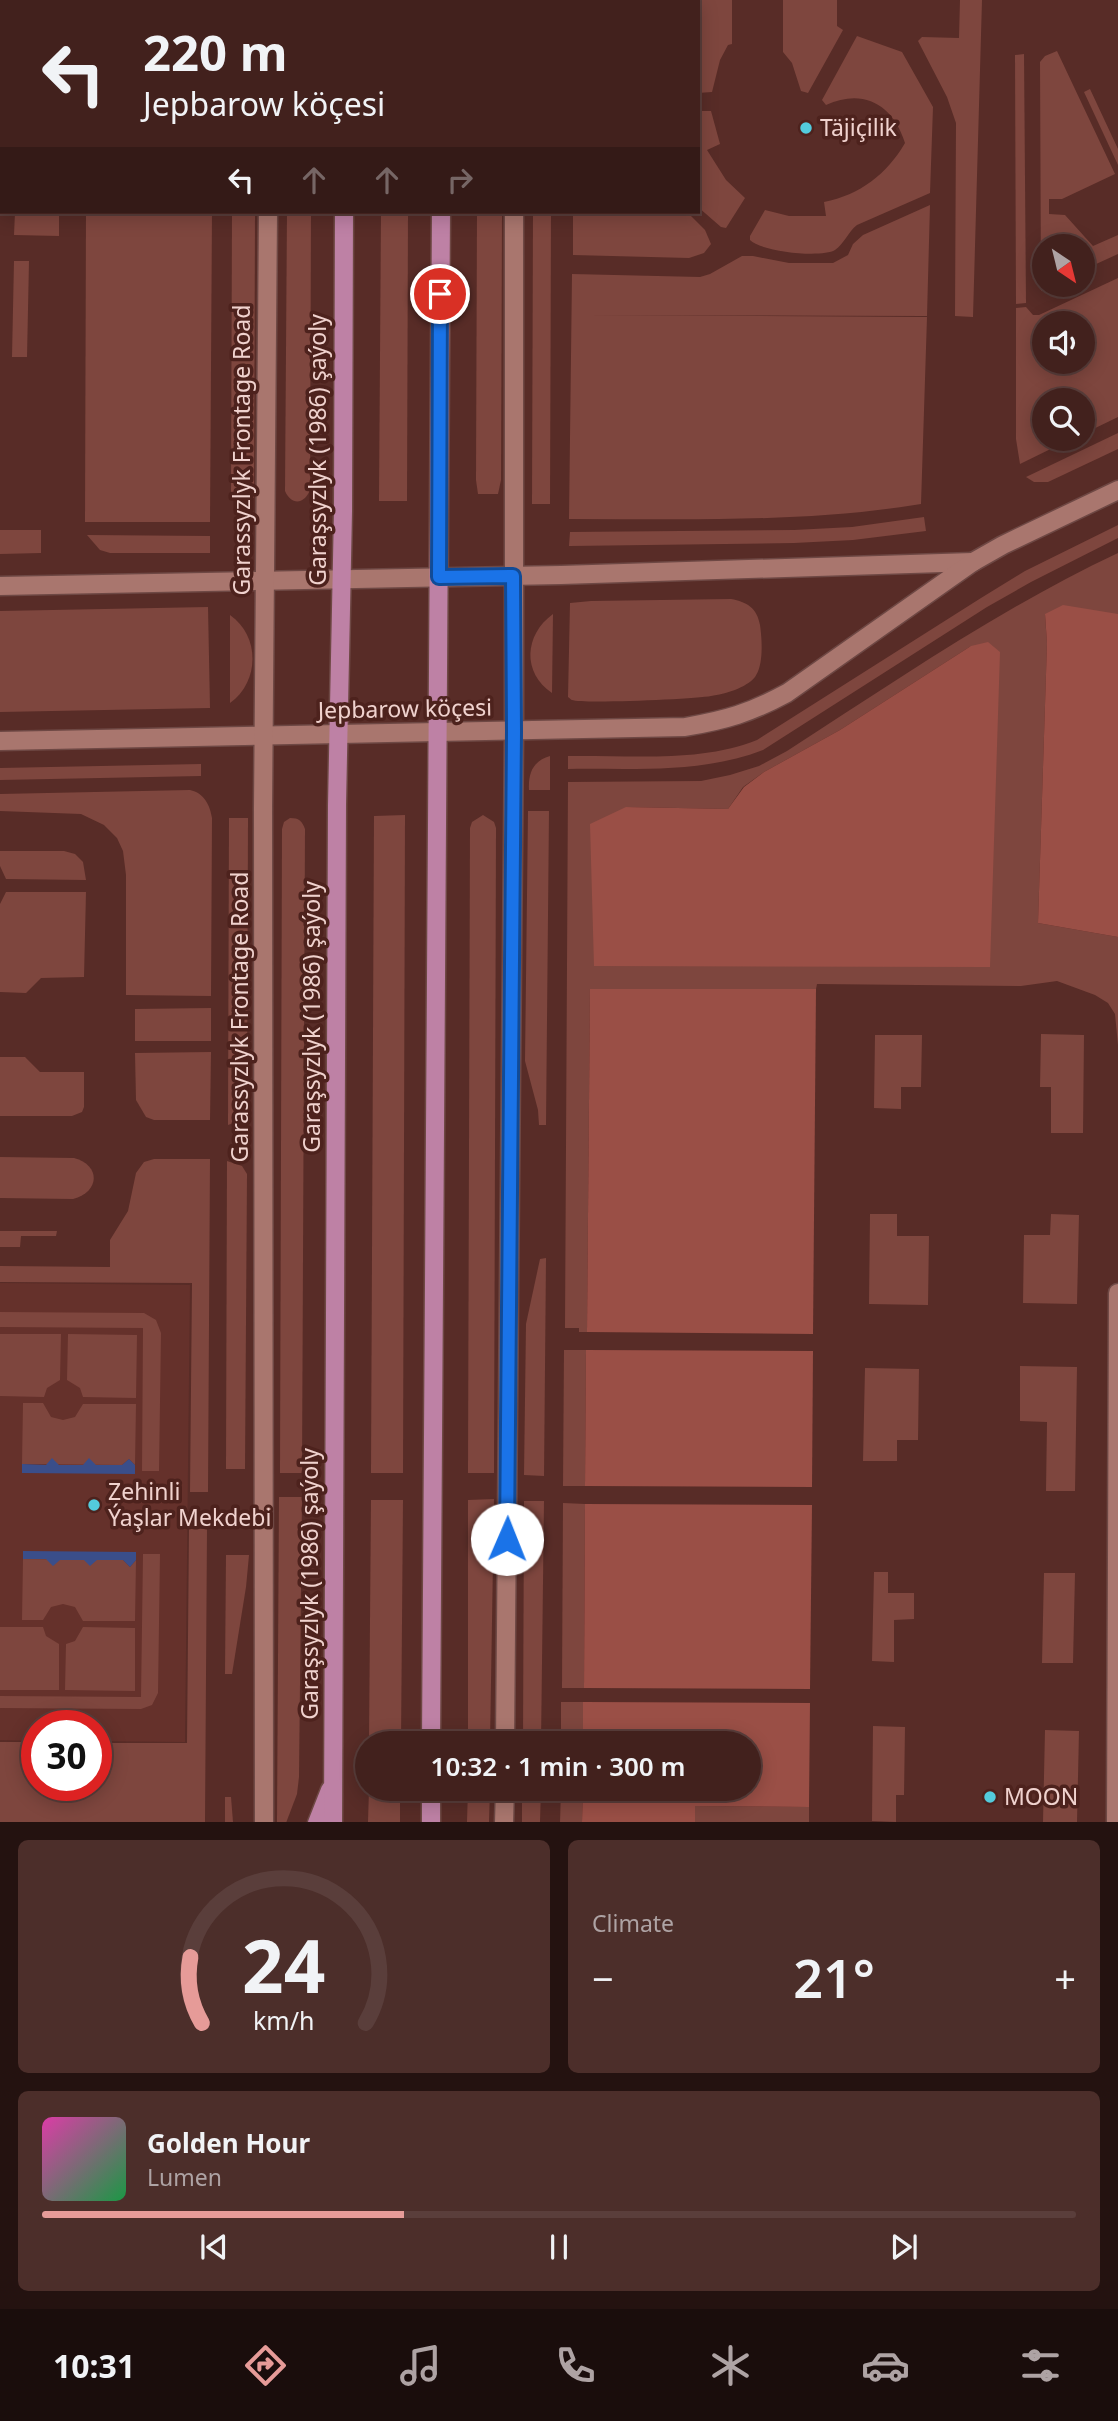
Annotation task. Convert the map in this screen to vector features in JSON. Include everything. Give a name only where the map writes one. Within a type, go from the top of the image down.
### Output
[{"type":"main road","name":"Garaşsyzlyk (1986) şaýoly","points":[[334,1822],[338,734],[342,579],[344,214]]},
{"type":"main road","points":[[432,1731],[441,214]]},
{"type":"main road","points":[[317,1822],[334,1781]]},
{"type":"main road","points":[[431,1801],[431,1822]]},
{"type":"street","name":"Garassyzlyk Frontage Road","points":[[264,1822],[263,735],[268,214]]},
{"type":"street","points":[[505,1731],[514,732],[514,214]]},
{"type":"street","name":"Jepbarow köçesi","points":[[0,741],[514,732],[685,727],[726,720],[757,709],[787,693],[972,562],[1118,490]]},
{"type":"street","name":"Jepbarow köçesi","points":[[0,586],[513,576],[972,562]]},
{"type":"street","points":[[1116,1822],[1118,1293]]},
{"type":"street","points":[[504,1822],[505,1801]]},
{"type":"shaded area","points":[[700,0],[732,0],[732,44],[728,45],[720,60],[712,92],[700,93]]},
{"type":"shaded area","points":[[783,0],[837,0],[837,26],[843,30],[808,93],[801,91],[792,63],[783,52]]},
{"type":"shaded area","points":[[960,0],[982,0],[973,317],[955,316],[956,123],[947,97],[918,41],[922,37],[959,38]]},
{"type":"shaded area","points":[[857,36],[902,52],[933,107],[930,193],[857,225],[835,250],[818,254],[792,252],[757,244],[750,240],[750,236],[765,210],[789,216],[826,216],[824,202],[849,194],[871,182],[890,164],[905,143],[893,118],[875,103],[852,98],[826,105],[822,100]]},
{"type":"shaded area","points":[[1057,51],[1115,174],[1062,199],[1049,199],[1049,214],[1065,215],[1082,234],[1041,234],[1040,62],[1045,56]]},
{"type":"shaded area","points":[[1024,54],[1026,303],[1016,304],[1015,55]]},
{"type":"shaded area","points":[[1090,89],[1118,149],[1118,165],[1084,92]]},
{"type":"shaded area","points":[[700,111],[711,111],[720,144],[707,150],[726,180],[745,198],[726,228],[721,227],[700,209]]},
{"type":"shaded area","points":[[930,205],[927,316],[580,315],[927,317],[921,504],[790,517],[569,519],[572,274],[700,277],[742,256],[789,263],[833,263],[848,255],[853,244],[863,235]]},
{"type":"shaded area","points":[[15,214],[59,214],[59,236],[14,235]]},
{"type":"shaded area","points":[[86,214],[212,214],[210,522],[85,522]]},
{"type":"shaded area","points":[[232,214],[255,214],[254,498],[231,498]]},
{"type":"shaded area","points":[[287,214],[311,214],[310,490],[301,501],[294,501],[285,491]]},
{"type":"shaded area","points":[[381,214],[408,214],[407,501],[379,501]]},
{"type":"shaded area","points":[[477,214],[502,214],[501,480],[498,494],[478,494]]},
{"type":"shaded area","points":[[533,214],[551,214],[550,504],[532,504]]},
{"type":"shaded area","points":[[573,214],[689,214],[705,230],[711,244],[704,253],[689,258],[573,255]]},
{"type":"shaded area","points":[[1118,235],[1118,254],[1096,264],[1096,245]]},
{"type":"shaded area","points":[[14,261],[29,261],[27,357],[12,357]]},
{"type":"shaded area","points":[[1118,278],[1118,417],[1095,428],[1095,388],[1032,388],[1032,451],[1047,451],[1020,464],[1016,439],[1016,308],[1026,307],[1032,314],[1032,374],[1095,374],[1095,311],[1048,311],[1075,298],[1096,298],[1096,288]]},
{"type":"shaded area","points":[[1118,433],[1118,449],[1048,482],[1034,482],[1026,477],[1080,451],[1095,451],[1095,444]]},
{"type":"shaded area","points":[[924,517],[926,531],[853,540],[569,546],[570,532],[794,530],[852,527]]},
{"type":"shaded area","points":[[1118,525],[1118,538],[987,607],[763,750],[739,758],[691,766],[568,769],[568,756],[688,755],[735,747],[757,740],[1025,571]]},
{"type":"shaded area","points":[[0,530],[41,530],[41,553],[0,554]]},
{"type":"shaded area","points":[[87,535],[210,536],[210,553],[110,553],[100,550]]},
{"type":"shaded area","points":[[1118,553],[1118,614],[1045,615],[1047,643],[1038,923],[1118,937],[1118,1045],[1115,1014],[1108,1003],[1095,995],[1057,981],[1021,986],[817,984],[816,989],[590,989],[587,1332],[579,1332],[579,1328],[565,1328],[568,782],[701,781],[759,766],[787,751],[991,621]],"holes":[[[971,646],[594,966],[627,807],[728,809],[743,787],[764,772],[840,730]]]},
{"type":"shaded area","points":[[731,599],[750,607],[760,625],[760,666],[755,677],[746,684],[723,694],[685,698],[580,701],[568,697],[570,603]]},
{"type":"shaded area","points":[[1063,605],[1118,614],[1118,937],[1038,923],[1047,643],[1045,614]]},
{"type":"shaded area","points":[[208,607],[210,708],[0,712],[0,611]]},
{"type":"shaded area","points":[[553,614],[552,693],[535,675],[530,654],[536,632]]},
{"type":"shaded area","points":[[230,615],[247,635],[253,659],[247,683],[230,703]]},
{"type":"shaded area","points":[[988,642],[1000,652],[990,967],[594,966],[590,824],[626,807],[728,809],[744,787],[764,772],[840,730],[971,646]]},
{"type":"shaded area","points":[[550,756],[550,790],[529,790],[529,778],[533,768],[539,761]]},
{"type":"shaded area","points":[[201,764],[201,776],[0,780],[0,768]]},
{"type":"shaded area","points":[[190,790],[205,800],[212,818],[211,996],[126,995],[126,875],[123,851],[117,838],[104,825],[81,814],[0,811],[0,794]]},
{"type":"shaded area","points":[[528,811],[549,811],[546,1125],[539,1125],[538,1110],[525,1061]]},
{"type":"shaded area","points":[[405,815],[403,1473],[371,1473],[374,816]]},
{"type":"shaded area","points":[[483,815],[494,822],[496,828],[494,1473],[468,1473],[470,828],[472,822]]},
{"type":"shaded area","points":[[229,818],[248,818],[247,1116],[228,1125]]},
{"type":"shaded area","points":[[290,818],[300,820],[305,829],[302,1473],[280,1473],[282,829],[284,822]]},
{"type":"shaded area","points":[[0,851],[64,851],[75,854],[83,862],[86,880],[6,879],[0,866]]},
{"type":"shaded area","points":[[6,892],[86,892],[84,977],[41,978],[26,993],[0,992],[0,904]]},
{"type":"shaded area","points":[[590,989],[816,989],[813,1334],[587,1332]]},
{"type":"shaded area","points":[[211,1008],[211,1041],[135,1041],[135,1009]]},
{"type":"shaded area","points":[[1041,1034],[1084,1035],[1083,1133],[1051,1133],[1051,1087],[1040,1087]]},
{"type":"shaded area","points":[[875,1035],[922,1035],[921,1087],[901,1087],[901,1109],[874,1108]]},
{"type":"shaded area","points":[[211,1052],[210,1120],[154,1120],[146,1117],[136,1100],[135,1053]]},
{"type":"shaded area","points":[[0,1057],[25,1057],[40,1072],[84,1072],[82,1112],[72,1116],[0,1116]]},
{"type":"shaded area","points":[[0,1157],[74,1158],[89,1166],[94,1178],[88,1191],[73,1199],[0,1198]]},
{"type":"shaded area","points":[[154,1159],[210,1159],[208,1492],[190,1492],[192,1283],[0,1282],[0,1266],[110,1267],[110,1240],[128,1211],[136,1173],[144,1162]]},
{"type":"shaded area","points":[[227,1161],[242,1166],[247,1174],[245,1469],[226,1469]]},
{"type":"shaded area","points":[[870,1214],[897,1214],[897,1236],[929,1236],[928,1305],[869,1304]]},
{"type":"shaded area","points":[[1051,1214],[1079,1215],[1077,1304],[1023,1303],[1024,1235],[1050,1235]]},
{"type":"shaded area","points":[[0,1231],[57,1231],[56,1236],[21,1236],[20,1247],[0,1247]]},
{"type":"shaded area","points":[[546,1258],[544,1476],[524,1475],[526,1324],[540,1259]]},
{"type":"shaded area","name":"Zehinli Ýaşlar Mekdebi","points":[[0,1283],[190,1285],[185,1742],[112,1741],[112,1710],[21,1710],[21,1741],[0,1740]]},
{"type":"shaded area","points":[[0,1312],[144,1313],[156,1320],[161,1333],[159,1471],[142,1471],[143,1328],[0,1327]]},
{"type":"shaded area","points":[[0,1334],[61,1334],[60,1380],[47,1388],[44,1397],[0,1396]]},
{"type":"shaded area","points":[[68,1334],[137,1335],[136,1398],[83,1397],[80,1388],[67,1380]]},
{"type":"shaded area","points":[[564,1350],[586,1350],[585,1486],[563,1486]]},
{"type":"shaded area","points":[[586,1350],[813,1351],[812,1487],[585,1486]]},
{"type":"shaded area","points":[[1020,1366],[1077,1367],[1075,1491],[1046,1491],[1047,1422],[1020,1421]]},
{"type":"shaded area","points":[[865,1368],[919,1369],[918,1440],[897,1440],[897,1461],[863,1461]]},
{"type":"shaded area","points":[[23,1403],[43,1403],[51,1417],[63,1420],[75,1417],[83,1404],[136,1404],[135,1465],[129,1459],[122,1465],[22,1464]]},
{"type":"shaded area","points":[[279,1497],[302,1497],[299,1777],[297,1794],[286,1822],[277,1822]]},
{"type":"shaded area","points":[[494,1499],[490,1731],[468,1731],[468,1500]]},
{"type":"shaded area","points":[[371,1500],[403,1500],[401,1731],[369,1731]]},
{"type":"shaded area","points":[[524,1501],[544,1501],[541,1731],[523,1731]]},
{"type":"shaded area","points":[[563,1503],[585,1504],[584,1688],[562,1688]]},
{"type":"shaded area","points":[[585,1504],[812,1505],[810,1689],[584,1688]]},
{"type":"shaded area","points":[[189,1529],[207,1529],[205,1822],[0,1822],[0,1742],[21,1742],[21,1801],[112,1801],[112,1743],[187,1743]]},
{"type":"shaded area","points":[[143,1554],[160,1554],[158,1693],[152,1705],[141,1709],[0,1708],[0,1696],[141,1697]]},
{"type":"shaded area","points":[[226,1555],[249,1555],[232,1674],[225,1674]]},
{"type":"shaded area","points":[[23,1559],[123,1560],[130,1567],[136,1560],[135,1621],[83,1621],[75,1607],[63,1604],[51,1607],[43,1620],[22,1620]]},
{"type":"shaded area","points":[[874,1572],[888,1572],[888,1593],[914,1593],[914,1619],[894,1620],[894,1662],[872,1661]]},
{"type":"shaded area","points":[[1044,1573],[1075,1573],[1073,1663],[1042,1663]]},
{"type":"shaded area","points":[[0,1627],[43,1627],[46,1636],[59,1644],[59,1690],[0,1690]]},
{"type":"shaded area","points":[[83,1627],[135,1628],[135,1691],[65,1690],[66,1644],[75,1641]]},
{"type":"shaded area","points":[[561,1702],[583,1702],[583,1731],[561,1731]]},
{"type":"shaded area","points":[[583,1702],[810,1703],[809,1807],[695,1806],[695,1822],[582,1822],[583,1801],[761,1801],[761,1731],[583,1731]]},
{"type":"shaded area","points":[[873,1726],[905,1727],[904,1795],[896,1795],[896,1822],[872,1821]]},
{"type":"shaded area","points":[[1045,1730],[1079,1731],[1077,1822],[1043,1822]]},
{"type":"shaded area","points":[[225,1797],[231,1797],[233,1822],[225,1822]]},
{"type":"shaded area","points":[[369,1801],[400,1801],[400,1822],[368,1822]]},
{"type":"shaded area","points":[[468,1801],[490,1801],[489,1822],[467,1822]]},
{"type":"shaded area","points":[[522,1801],[541,1801],[540,1822],[522,1822]]},
{"type":"shaded area","points":[[561,1801],[583,1801],[582,1822],[560,1822]]},
{"type":"shaded area","points":[[695,1806],[809,1807],[809,1822],[695,1822]]},
{"type":"water","points":[[52,1458],[59,1465],[83,1465],[89,1458],[96,1465],[122,1465],[129,1459],[135,1465],[135,1474],[22,1473],[22,1464],[46,1465]]},
{"type":"water","points":[[23,1551],[136,1552],[136,1560],[130,1567],[123,1560],[97,1560],[90,1566],[84,1560],[60,1560],[53,1566],[46,1559],[23,1559]]},
{"type":"place","name":"Täjiçilik","points":[[806,128]]},
{"type":"place","name":"Zehinli Ýaşlar Mekdebi","points":[[94,1505]]},
{"type":"place","name":"MOON","points":[[990,1797]]},
{"type":"route","points":[[440,294],[439,577],[513,576],[507,1539]]}]
